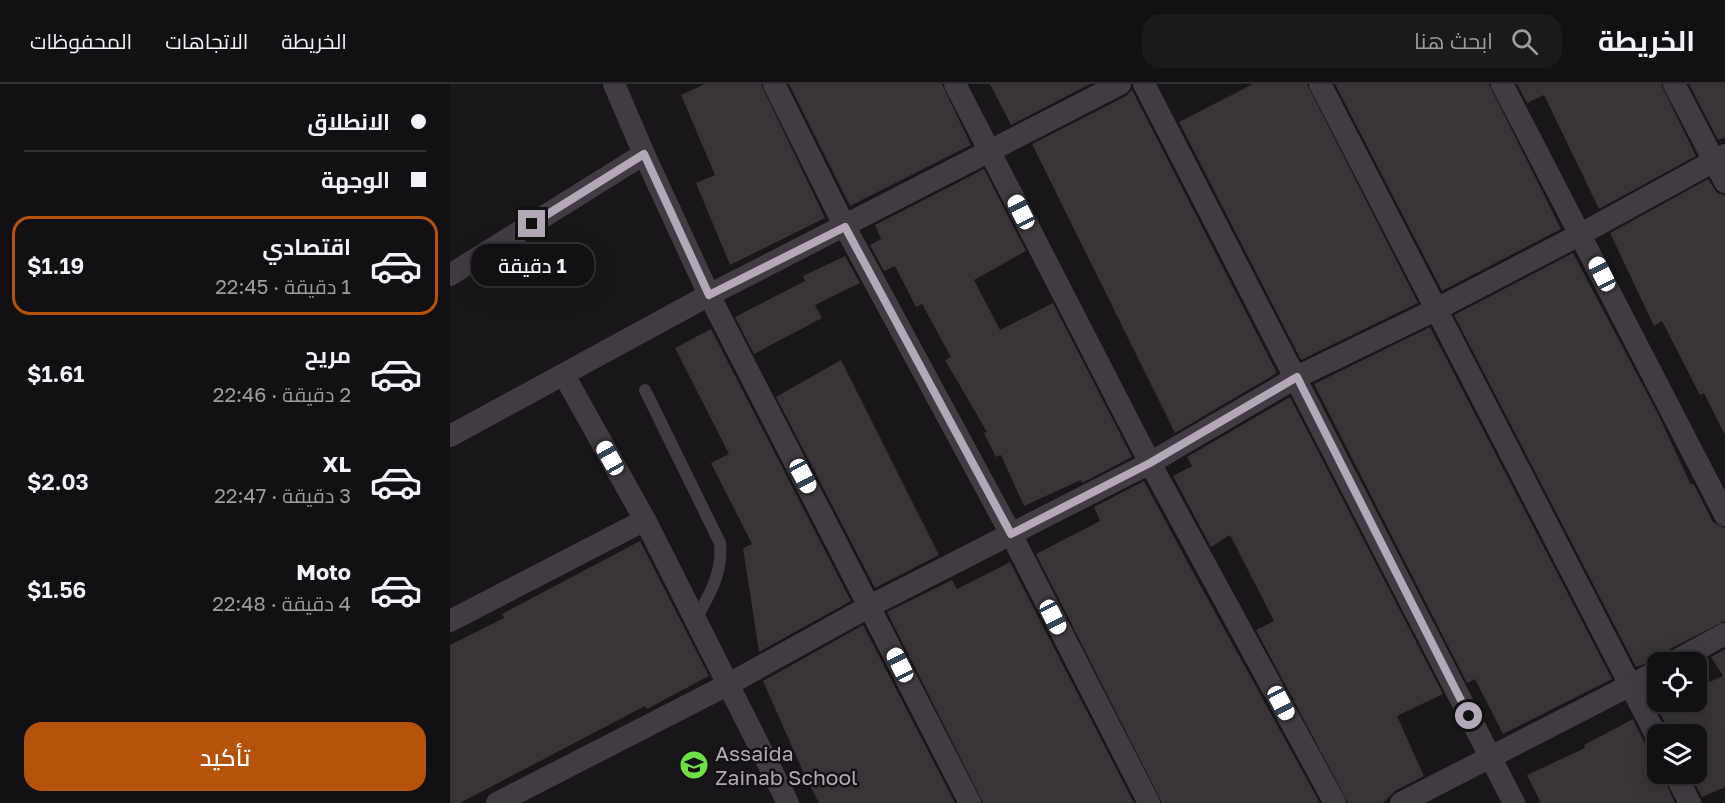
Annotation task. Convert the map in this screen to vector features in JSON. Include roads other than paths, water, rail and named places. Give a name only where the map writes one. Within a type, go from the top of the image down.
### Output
[{"type":"street","points":[[614,84],[709,295],[970,803]]},
{"type":"street","points":[[774,84],[845,227],[1011,534],[1149,803]]},
{"type":"street","points":[[955,84],[1150,463],[1335,803]]},
{"type":"street","points":[[450,436],[709,295],[1120,84]]},
{"type":"street","points":[[1144,84],[1297,377],[1514,803]]},
{"type":"street","points":[[1320,84],[1650,724]]},
{"type":"street","points":[[1502,84],[1725,515]]},
{"type":"street","points":[[1674,84],[1719,158],[1725,182]]},
{"type":"street","points":[[450,275],[644,154]]},
{"type":"street","points":[[497,803],[729,684],[870,606],[1150,463],[1297,377],[1435,310],[1581,234],[1719,158]]},
{"type":"street","points":[[564,375],[645,520],[788,803]]},
{"type":"street","points":[[450,621],[645,520]]},
{"type":"street","points":[[1692,652],[1725,634]]},
{"type":"street","points":[[1401,803],[1647,677]]},
{"type":"street","points":[[1680,784],[1690,803]]},
{"type":"lane","points":[[645,390],[720,543],[722,560],[717,577],[696,619]]},
{"type":"place","name":"Assaida Zainab School","points":[[694,765]]}]
